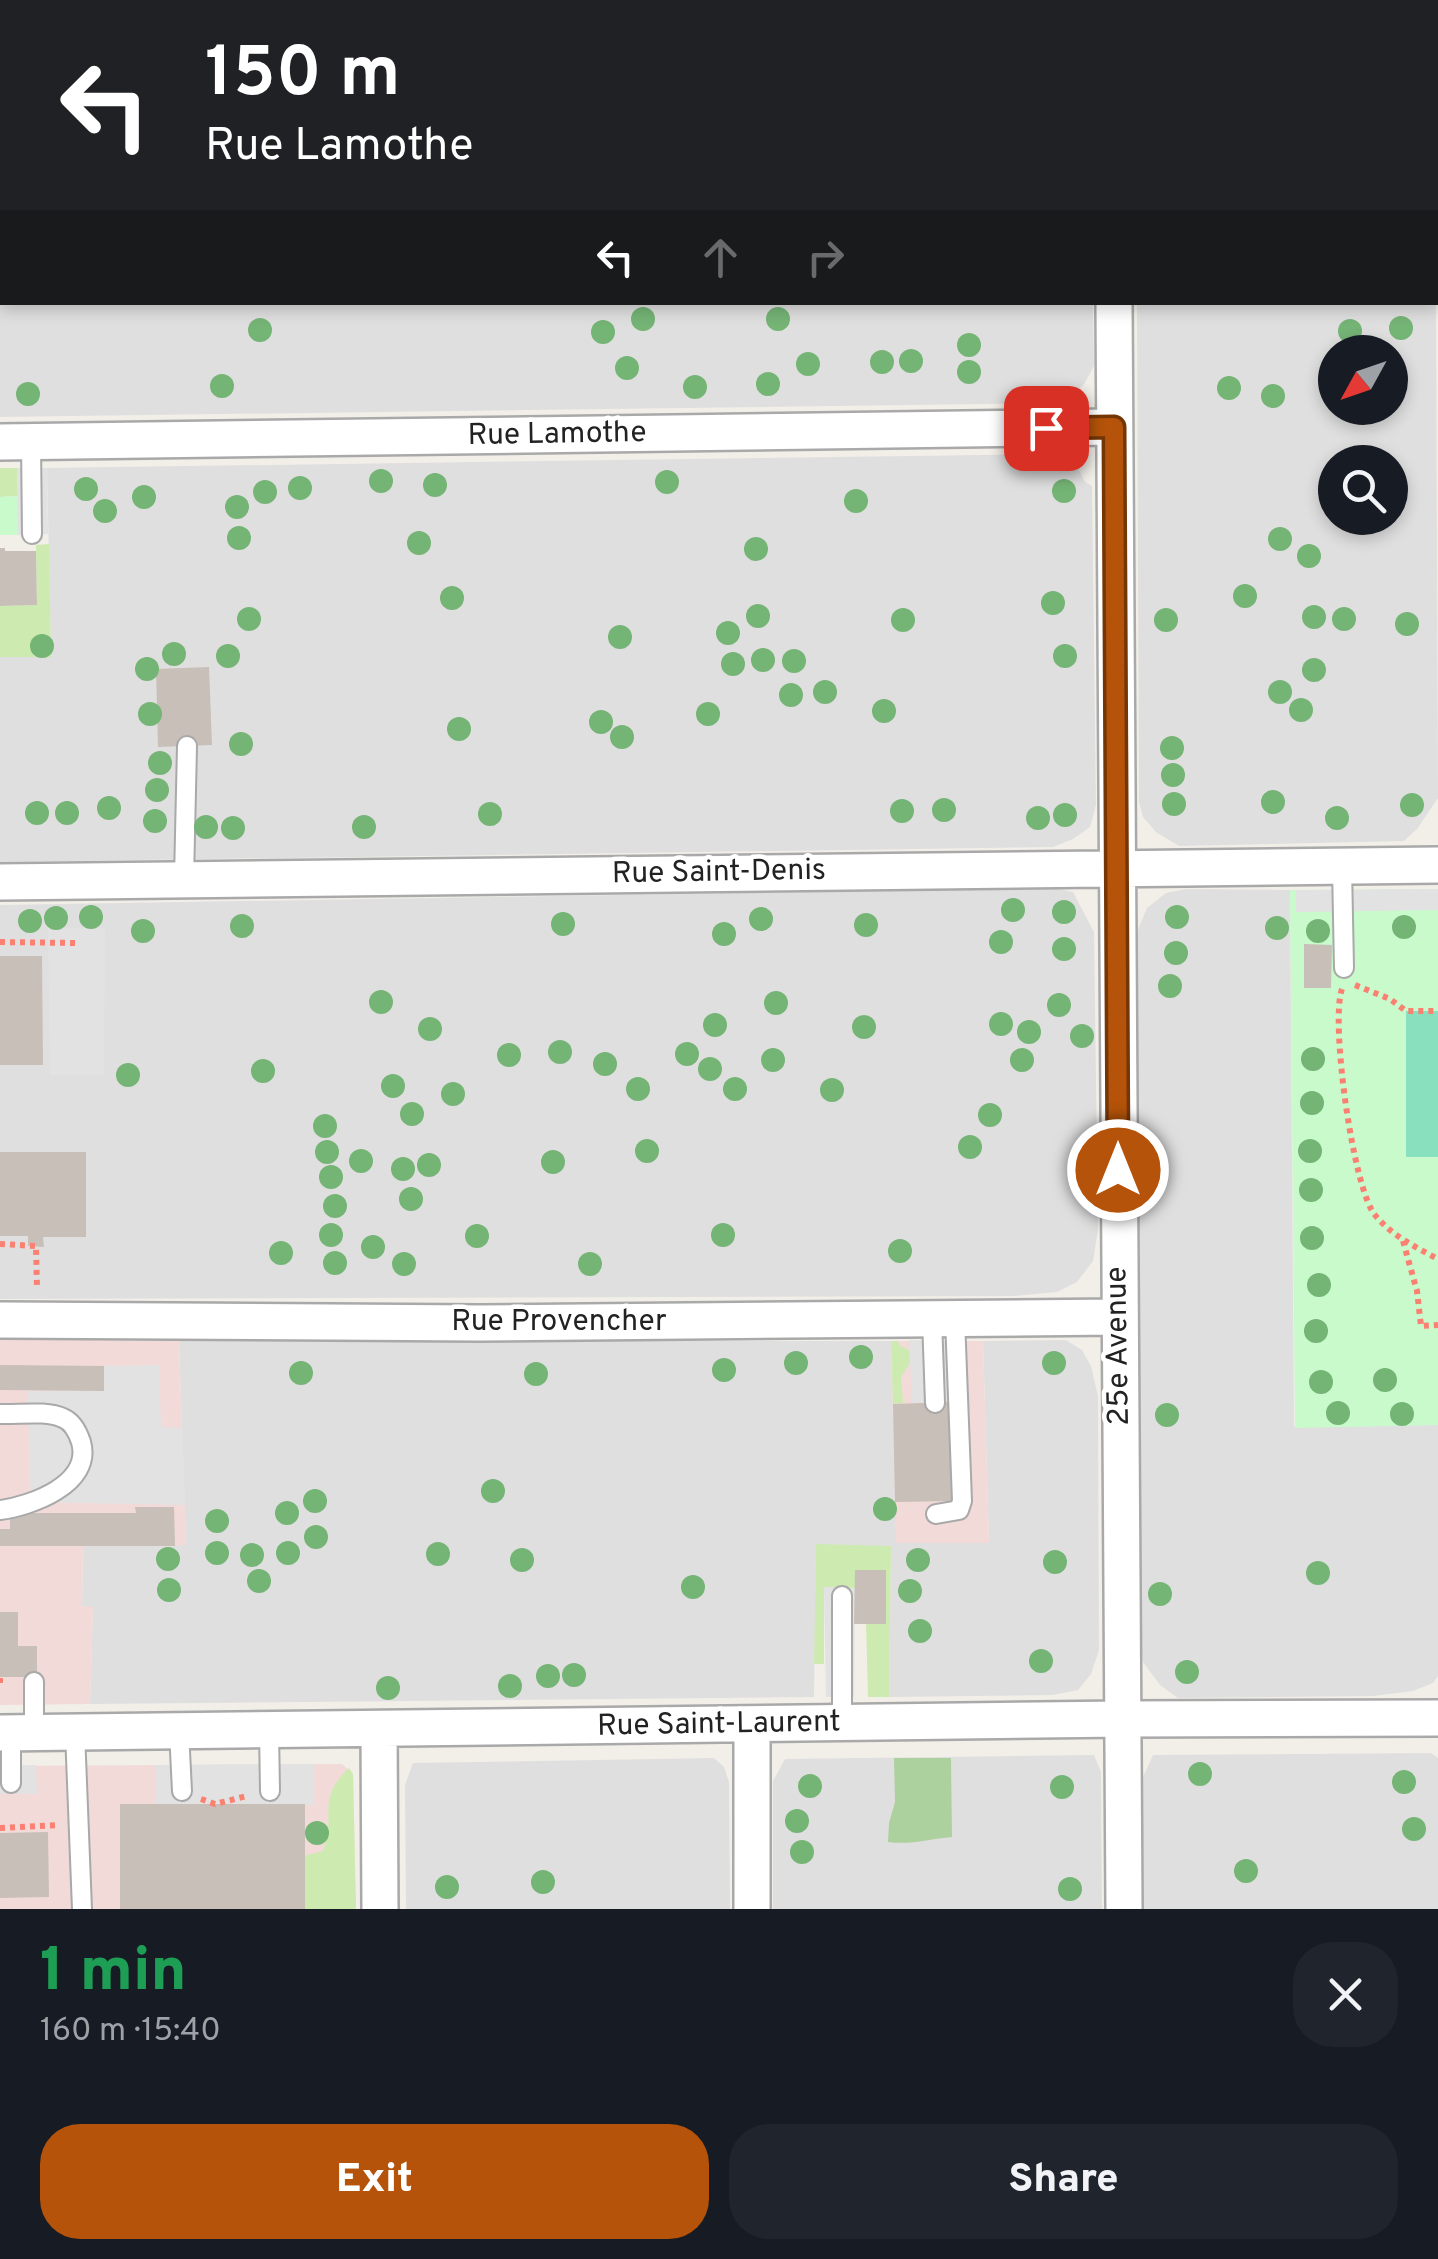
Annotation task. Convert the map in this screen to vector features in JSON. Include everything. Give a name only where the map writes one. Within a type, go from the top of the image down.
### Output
[{"type":"street","name":"25e Avenue","points":[[1114,305],[1124,1909]]},
{"type":"street","name":"Rue Lamothe","points":[[15,442],[1114,427]]},
{"type":"street","name":"Rue Saint-Denis","points":[[0,882],[1438,865]]},
{"type":"street","name":"Rue Provencher","points":[[0,1320],[480,1323],[1118,1317]]},
{"type":"street","name":"Rue Saint-Laurent","points":[[15,1733],[1438,1718]]},
{"type":"street","points":[[752,1726],[752,1909]]},
{"type":"street","points":[[378,1729],[380,1909]]},
{"type":"lane","points":[[15,442],[32,534]]},
{"type":"lane","points":[[184,879],[187,746]]},
{"type":"lane","points":[[1342,867],[1344,968]]},
{"type":"lane","points":[[935,1403],[934,1364],[944,1319]]},
{"type":"lane","points":[[936,1514],[958,1510],[962,1501],[956,1364],[944,1319]]},
{"type":"lane","points":[[934,1364],[956,1364]]},
{"type":"lane","points":[[0,1414],[64,1418],[74,1426],[83,1451],[82,1460],[64,1484],[43,1498],[0,1510]]},
{"type":"lane","points":[[842,1596],[842,1724]]},
{"type":"lane","points":[[11,1784],[15,1733],[34,1682]]},
{"type":"lane","points":[[269,1730],[270,1791]]},
{"type":"lane","points":[[180,1731],[182,1792]]},
{"type":"lane","points":[[75,1732],[82,1909]]},
{"type":"path","points":[[0,942],[75,943]]},
{"type":"path","points":[[1438,1012],[1406,1011],[1390,999],[1344,981],[1337,1024],[1361,1190],[1374,1214],[1403,1240],[1438,1259]]},
{"type":"path","points":[[1403,1240],[1418,1291],[1421,1326],[1438,1325]]},
{"type":"path","points":[[0,1244],[36,1246],[38,1320]]},
{"type":"path","points":[[182,1792],[216,1804],[270,1791]]},
{"type":"path","points":[[0,1828],[53,1826]]},
{"type":"shaded area","points":[[0,305],[1093,305],[1094,366],[1084,384],[1068,400],[1059,403],[0,417]]},
{"type":"shaded area","points":[[1137,305],[1436,305],[1438,798],[1404,841],[1179,846],[1156,832],[1143,817],[1139,802]]},
{"type":"shaded area","points":[[1058,454],[1073,458],[1085,482],[1092,486],[1096,805],[1090,827],[1053,847],[0,862],[0,657],[51,656],[47,468]]},
{"type":"shaded area","points":[[17,468],[47,468],[48,534],[18,535]]},
{"type":"shaded area","points":[[1054,888],[1073,892],[1094,932],[1098,1229],[1093,1261],[1077,1282],[1057,1292],[1014,1296],[0,1299],[0,905]]},
{"type":"shaded area","points":[[1186,889],[1290,890],[1294,1427],[1438,1425],[1438,1676],[1433,1683],[1413,1691],[1373,1696],[1178,1698],[1160,1685],[1143,1662],[1139,1638],[1137,932],[1147,908],[1166,893]]},
{"type":"shaded area","points":[[1438,889],[1438,910],[1296,912],[1296,890]]},
{"type":"shaded area","points":[[48,928],[105,928],[104,1075],[50,1075]]},
{"type":"shaded area","points":[[0,1339],[179,1341],[186,1545],[83,1546],[82,1606],[93,1607],[90,1704],[0,1705]]},
{"type":"shaded area","points":[[909,1340],[948,1341],[951,1402],[912,1403]]},
{"type":"shaded area","points":[[1066,1340],[1082,1350],[1091,1366],[1098,1396],[1099,1650],[1091,1674],[1078,1690],[1052,1695],[889,1697],[891,1547],[816,1545],[814,1697],[90,1704],[93,1608],[82,1606],[83,1546],[186,1545],[179,1341],[891,1341],[897,1543],[989,1543],[983,1341]]},
{"type":"shaded area","points":[[891,1341],[983,1341],[989,1543],[896,1543]]},
{"type":"shaded area","points":[[159,1365],[161,1427],[182,1428],[185,1505],[31,1502],[27,1391],[104,1391],[104,1366]]},
{"type":"shaded area","points":[[824,1587],[855,1588],[854,1697],[826,1697]]},
{"type":"shaded area","points":[[1431,1753],[1438,1758],[1438,1909],[1143,1909],[1143,1777],[1153,1755]]},
{"type":"shaded area","points":[[1094,1755],[1101,1772],[1102,1909],[773,1909],[773,1781],[785,1759]]},
{"type":"shaded area","points":[[714,1758],[724,1767],[729,1782],[730,1909],[406,1909],[405,1785],[413,1763]]},
{"type":"shaded area","points":[[314,1764],[314,1805],[155,1804],[156,1765]]},
{"type":"shaded area","points":[[342,1764],[353,1774],[356,1909],[0,1909],[0,1766]]},
{"type":"shaded area","points":[[36,1765],[37,1794],[0,1794],[0,1766]]},
{"type":"green space","points":[[0,468],[17,468],[18,496],[0,497]]},
{"type":"green space","points":[[18,496],[18,535],[0,535],[0,497]]},
{"type":"green space","points":[[49,544],[51,657],[0,657],[0,606],[37,605],[36,545]]},
{"type":"green space","points":[[1438,889],[1438,1425],[1295,1428],[1290,890]]},
{"type":"green space","points":[[1406,1011],[1438,1011],[1438,1157],[1406,1157]]},
{"type":"green space","points":[[891,1341],[898,1341],[909,1350],[910,1363],[901,1377],[903,1403],[893,1404]]},
{"type":"green space","points":[[816,1544],[891,1546],[889,1697],[868,1697],[866,1624],[886,1624],[886,1570],[855,1570],[855,1588],[824,1588],[824,1664],[814,1664]]},
{"type":"green space","points":[[894,1758],[951,1758],[952,1837],[888,1842],[895,1802]]},
{"type":"green space","points":[[349,1768],[353,1774],[356,1909],[305,1909],[304,1856],[323,1851],[333,1789]]},
{"type":"building","points":[[0,548],[36,551],[37,605],[0,606]]},
{"type":"building","points":[[209,667],[212,745],[158,747],[156,669]]},
{"type":"building","points":[[1304,944],[1332,945],[1331,988],[1304,988]]},
{"type":"building","points":[[0,956],[42,956],[43,1065],[0,1065]]},
{"type":"building","points":[[0,1152],[86,1152],[86,1237],[43,1237],[44,1247],[28,1246],[28,1236],[0,1236]]},
{"type":"building","points":[[0,1365],[104,1366],[104,1391],[0,1390]]},
{"type":"building","points":[[951,1402],[953,1501],[895,1502],[893,1404]]},
{"type":"building","points":[[135,1507],[174,1507],[175,1546],[0,1546],[0,1529],[10,1529],[10,1513],[136,1513]]},
{"type":"building","points":[[855,1570],[886,1570],[886,1624],[854,1624]]},
{"type":"building","points":[[0,1612],[18,1612],[18,1646],[37,1646],[37,1677],[0,1677]]},
{"type":"building","points":[[120,1804],[305,1804],[305,1909],[120,1909]]},
{"type":"building","points":[[48,1832],[49,1897],[0,1898],[0,1833]]},
{"type":"route","points":[[1046,428],[1114,427],[1118,1170]]}]
